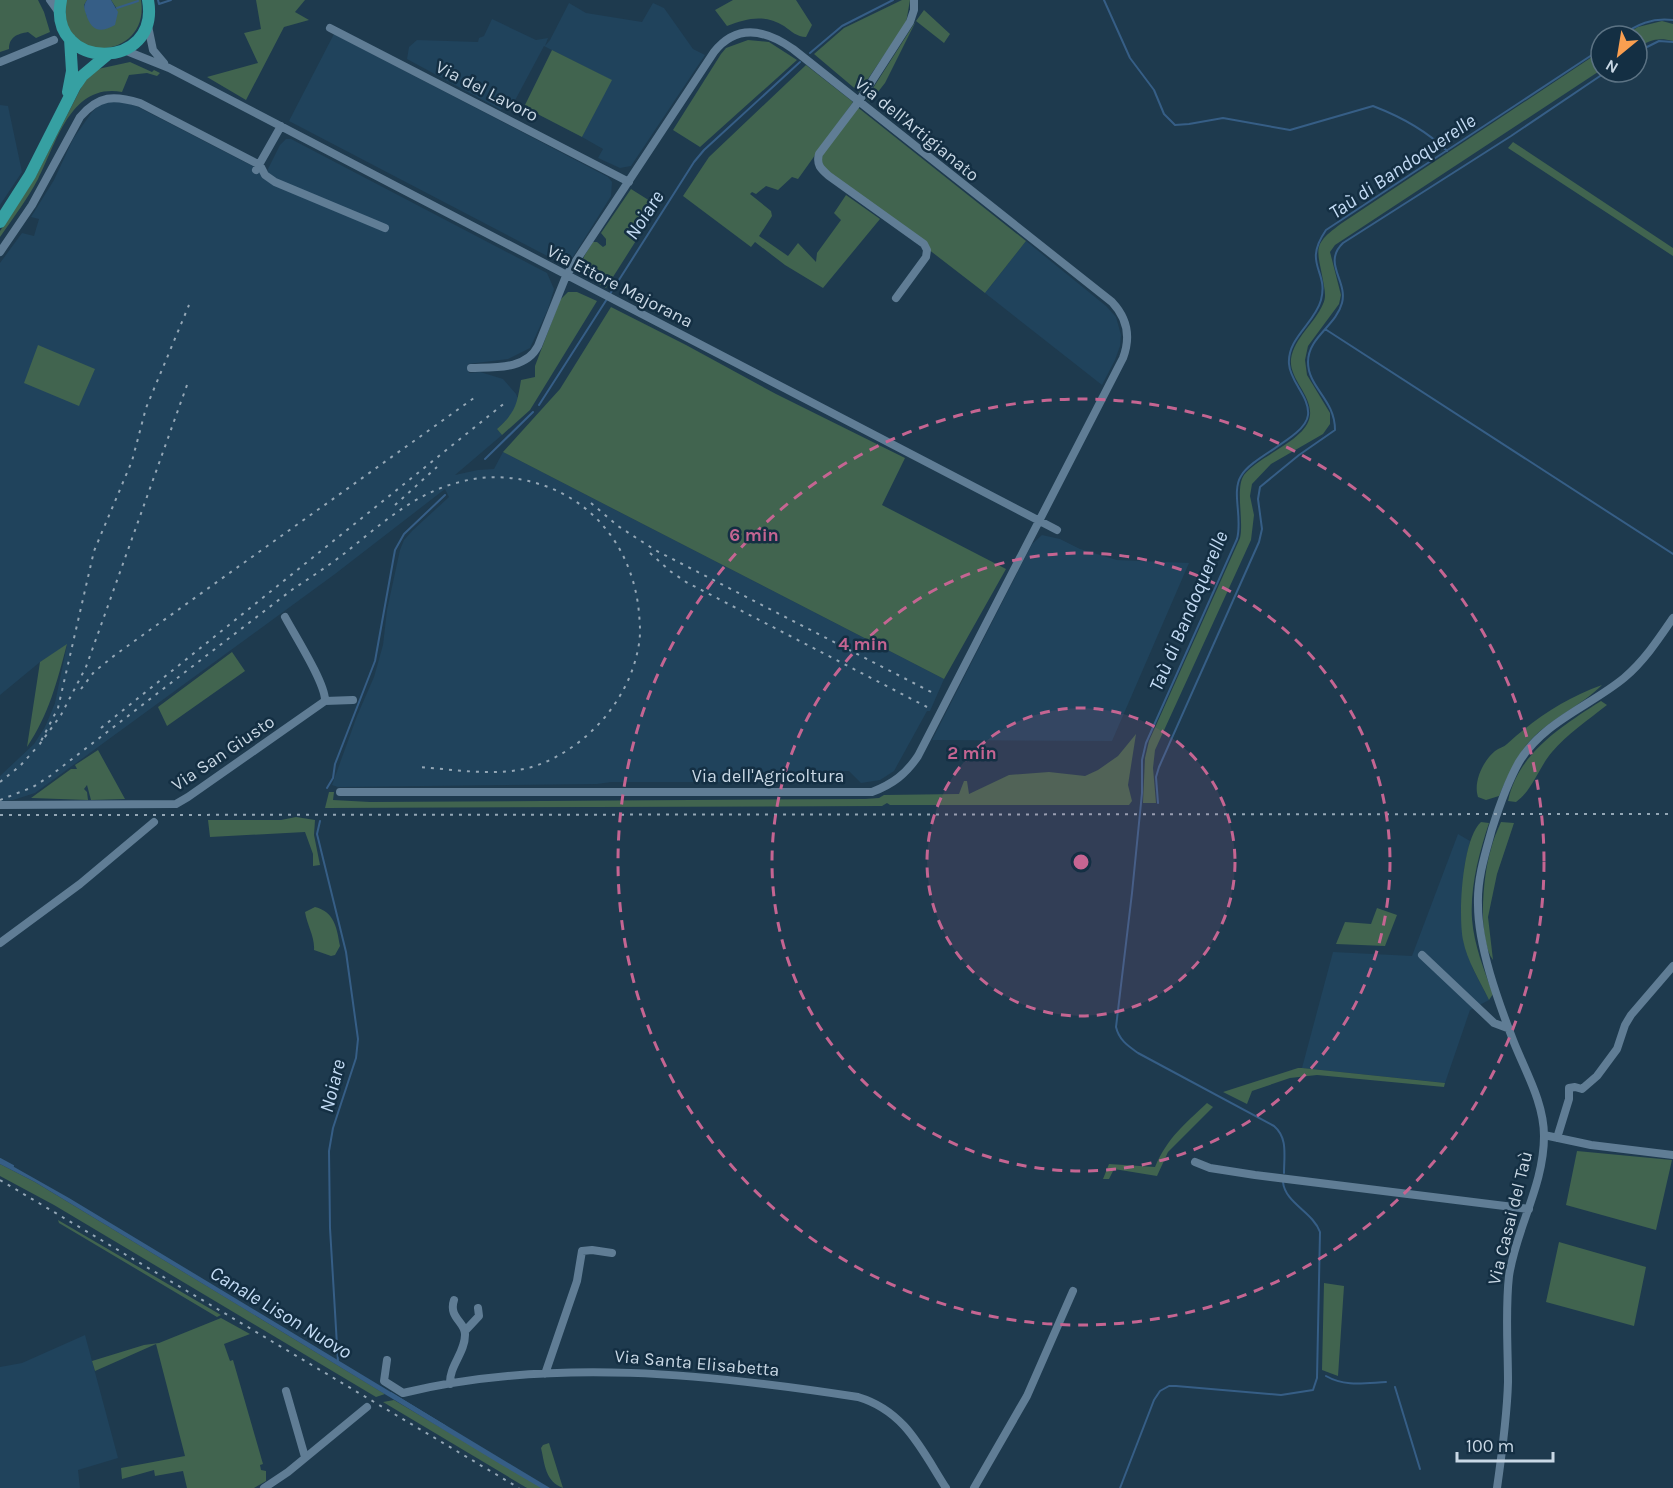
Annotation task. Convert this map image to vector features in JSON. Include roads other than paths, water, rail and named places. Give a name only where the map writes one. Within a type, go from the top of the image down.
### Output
[{"type":"highway","points":[[61,0],[60,15],[63,28],[70,39],[87,51],[107,55]]},
{"type":"highway","points":[[0,222],[30,175],[65,102],[82,76],[107,55],[124,50],[138,39],[147,23],[148,0]]},
{"type":"highway","points":[[65,102],[72,71],[70,39]]},
{"type":"street","points":[[50,0],[60,15]]},
{"type":"street","points":[[896,298],[926,257],[927,250],[924,244],[829,176],[820,168],[817,161],[819,154],[859,101],[910,22],[914,0]]},
{"type":"street","name":"Via Ettore Majorana","points":[[147,23],[153,50],[169,68]]},
{"type":"street","name":"Via del Lavoro","points":[[330,28],[629,182]]},
{"type":"street","name":"Via dell'Artigianato","points":[[471,368],[498,367],[526,362],[532,356],[566,276],[714,52],[725,41],[738,35],[755,32],[772,36],[859,101],[1120,310],[1128,338],[1123,358],[1038,520]]},
{"type":"street","points":[[0,62],[54,40]]},
{"type":"street","name":"Via Ettore Majorana","points":[[124,50],[169,68],[1057,530]]},
{"type":"street","points":[[0,252],[32,205],[80,117],[91,105],[105,99],[123,98],[140,103],[258,167],[275,182],[385,228]]},
{"type":"street","points":[[258,167],[281,126]]},
{"type":"street","name":"Via dell'Agricoltura","points":[[340,792],[872,792],[888,786],[909,770],[918,756],[1038,520]]},
{"type":"street","points":[[285,617],[326,696],[326,701],[353,700]]},
{"type":"street","name":"Via Casai del Taù","points":[[1497,1488],[1505,1433],[1507,1393],[1506,1301],[1515,1248],[1542,1167],[1544,1135],[1537,1098],[1510,1029],[1485,954],[1478,905],[1482,863],[1502,800],[1520,761],[1540,737],[1622,679],[1644,659],[1673,618]]},
{"type":"street","name":"Via San Giusto","points":[[0,805],[176,804],[326,701]]},
{"type":"street","points":[[0,943],[80,884],[154,822]]},
{"type":"street","points":[[1422,955],[1494,1023],[1510,1029]]},
{"type":"street","points":[[1557,1138],[1569,1099],[1569,1088],[1582,1089],[1597,1076],[1617,1049],[1631,1015],[1673,966]]},
{"type":"street","points":[[1544,1135],[1591,1145],[1673,1155]]},
{"type":"street","points":[[1195,1162],[1210,1168],[1255,1175],[1529,1209]]},
{"type":"street","points":[[545,1374],[576,1281],[582,1251],[612,1253]]},
{"type":"street","points":[[974,1488],[1027,1396],[1073,1291]]},
{"type":"street","points":[[454,1300],[454,1314],[465,1330]]},
{"type":"street","points":[[450,1384],[450,1373],[463,1348],[465,1330],[479,1316],[478,1308]]},
{"type":"street","name":"Via Santa Elisabetta","points":[[387,1360],[384,1381],[404,1393],[450,1384],[588,1370],[726,1379],[858,1397],[879,1404],[900,1419],[946,1488]]},
{"type":"street","points":[[286,1391],[304,1457]]},
{"type":"street","points":[[264,1488],[288,1472],[367,1407]]},
{"type":"waterway","points":[[158,0],[159,4],[171,0]]},
{"type":"waterway","name":"Noiare","points":[[810,53],[842,26],[893,0]]},
{"type":"waterway","points":[[1104,0],[1130,58],[1154,90],[1164,114],[1175,125],[1223,118],[1290,130],[1373,106],[1412,125],[1447,151]]},
{"type":"waterway","points":[[117,8],[138,1]]},
{"type":"waterway","name":"Taù di Bandoquerelle","points":[[1642,24],[1665,19],[1673,20]]},
{"type":"waterway","points":[[1649,46],[1659,41],[1673,42]]},
{"type":"waterway","name":"Taù di Bandoquerelle","points":[[1284,1173],[1283,1141],[1274,1126],[1138,1053],[1124,1042],[1117,1032],[1142,793],[1142,760],[1146,743],[1237,539],[1238,482],[1256,461],[1298,431],[1308,415],[1306,402],[1290,371],[1289,364],[1292,346],[1321,300],[1323,290],[1316,251],[1326,230],[1589,57]]},
{"type":"waterway","name":"Noiare","points":[[610,294],[694,162],[704,150],[800,62]]},
{"type":"waterway","points":[[1158,803],[1156,777],[1159,767],[1259,542],[1262,529],[1258,499],[1260,487],[1299,455],[1335,430],[1331,410],[1312,379],[1308,362],[1312,345],[1334,318],[1342,303],[1342,287],[1335,265],[1337,250],[1343,243],[1589,83]]},
{"type":"waterway","name":"Noiare","points":[[539,405],[607,299]]},
{"type":"waterway","points":[[1325,329],[1673,554]]},
{"type":"waterway","name":"Noiare","points":[[485,459],[533,412]]},
{"type":"waterway","name":"Noiare","points":[[327,788],[333,778],[335,764],[375,661],[395,550],[404,534],[445,495]]},
{"type":"waterway","name":"Noiare","points":[[320,821],[317,834],[346,952],[358,1039],[356,1058],[333,1128],[329,1151],[330,1228],[338,1362]]},
{"type":"waterway","name":"Canale Lison Nuovo","points":[[0,1159],[13,1166]]},
{"type":"waterway","name":"Taù di Bandoquerelle","points":[[1120,1488],[1154,1400],[1160,1391],[1169,1386],[1281,1395],[1313,1390],[1317,1378],[1320,1232],[1312,1219],[1289,1196],[1283,1182]]},
{"type":"waterway","points":[[1326,1376],[1348,1383],[1386,1382]]},
{"type":"waterway","points":[[1395,1387],[1420,1469]]},
{"type":"waterway","name":"Canale Lison Nuovo","points":[[391,1393],[445,1426]]},
{"type":"railway","points":[[187,385],[86,667],[61,715],[39,745],[58,708],[94,551],[132,461],[146,408],[189,305]]},
{"type":"railway","points":[[81,689],[94,672],[115,655],[474,398]]},
{"type":"railway","points":[[101,728],[506,402]]},
{"type":"railway","points":[[395,505],[437,467]]},
{"type":"railway","points":[[0,800],[33,787],[50,776],[293,589],[332,563],[400,510],[431,492],[464,481],[496,477],[538,484],[567,496],[599,521],[612,537],[622,554],[636,592],[640,635],[633,669],[625,687],[614,705],[587,735],[571,748],[535,766],[506,772],[417,767]]},
{"type":"railway","points":[[591,503],[618,526],[655,550],[935,694]]},
{"type":"railway","points":[[650,553],[686,582],[927,707]]},
{"type":"railway","points":[[0,782],[20,766],[39,745]]},
{"type":"railway","points":[[0,815],[1673,814]]},
{"type":"railway","points":[[0,1180],[519,1488]]}]
